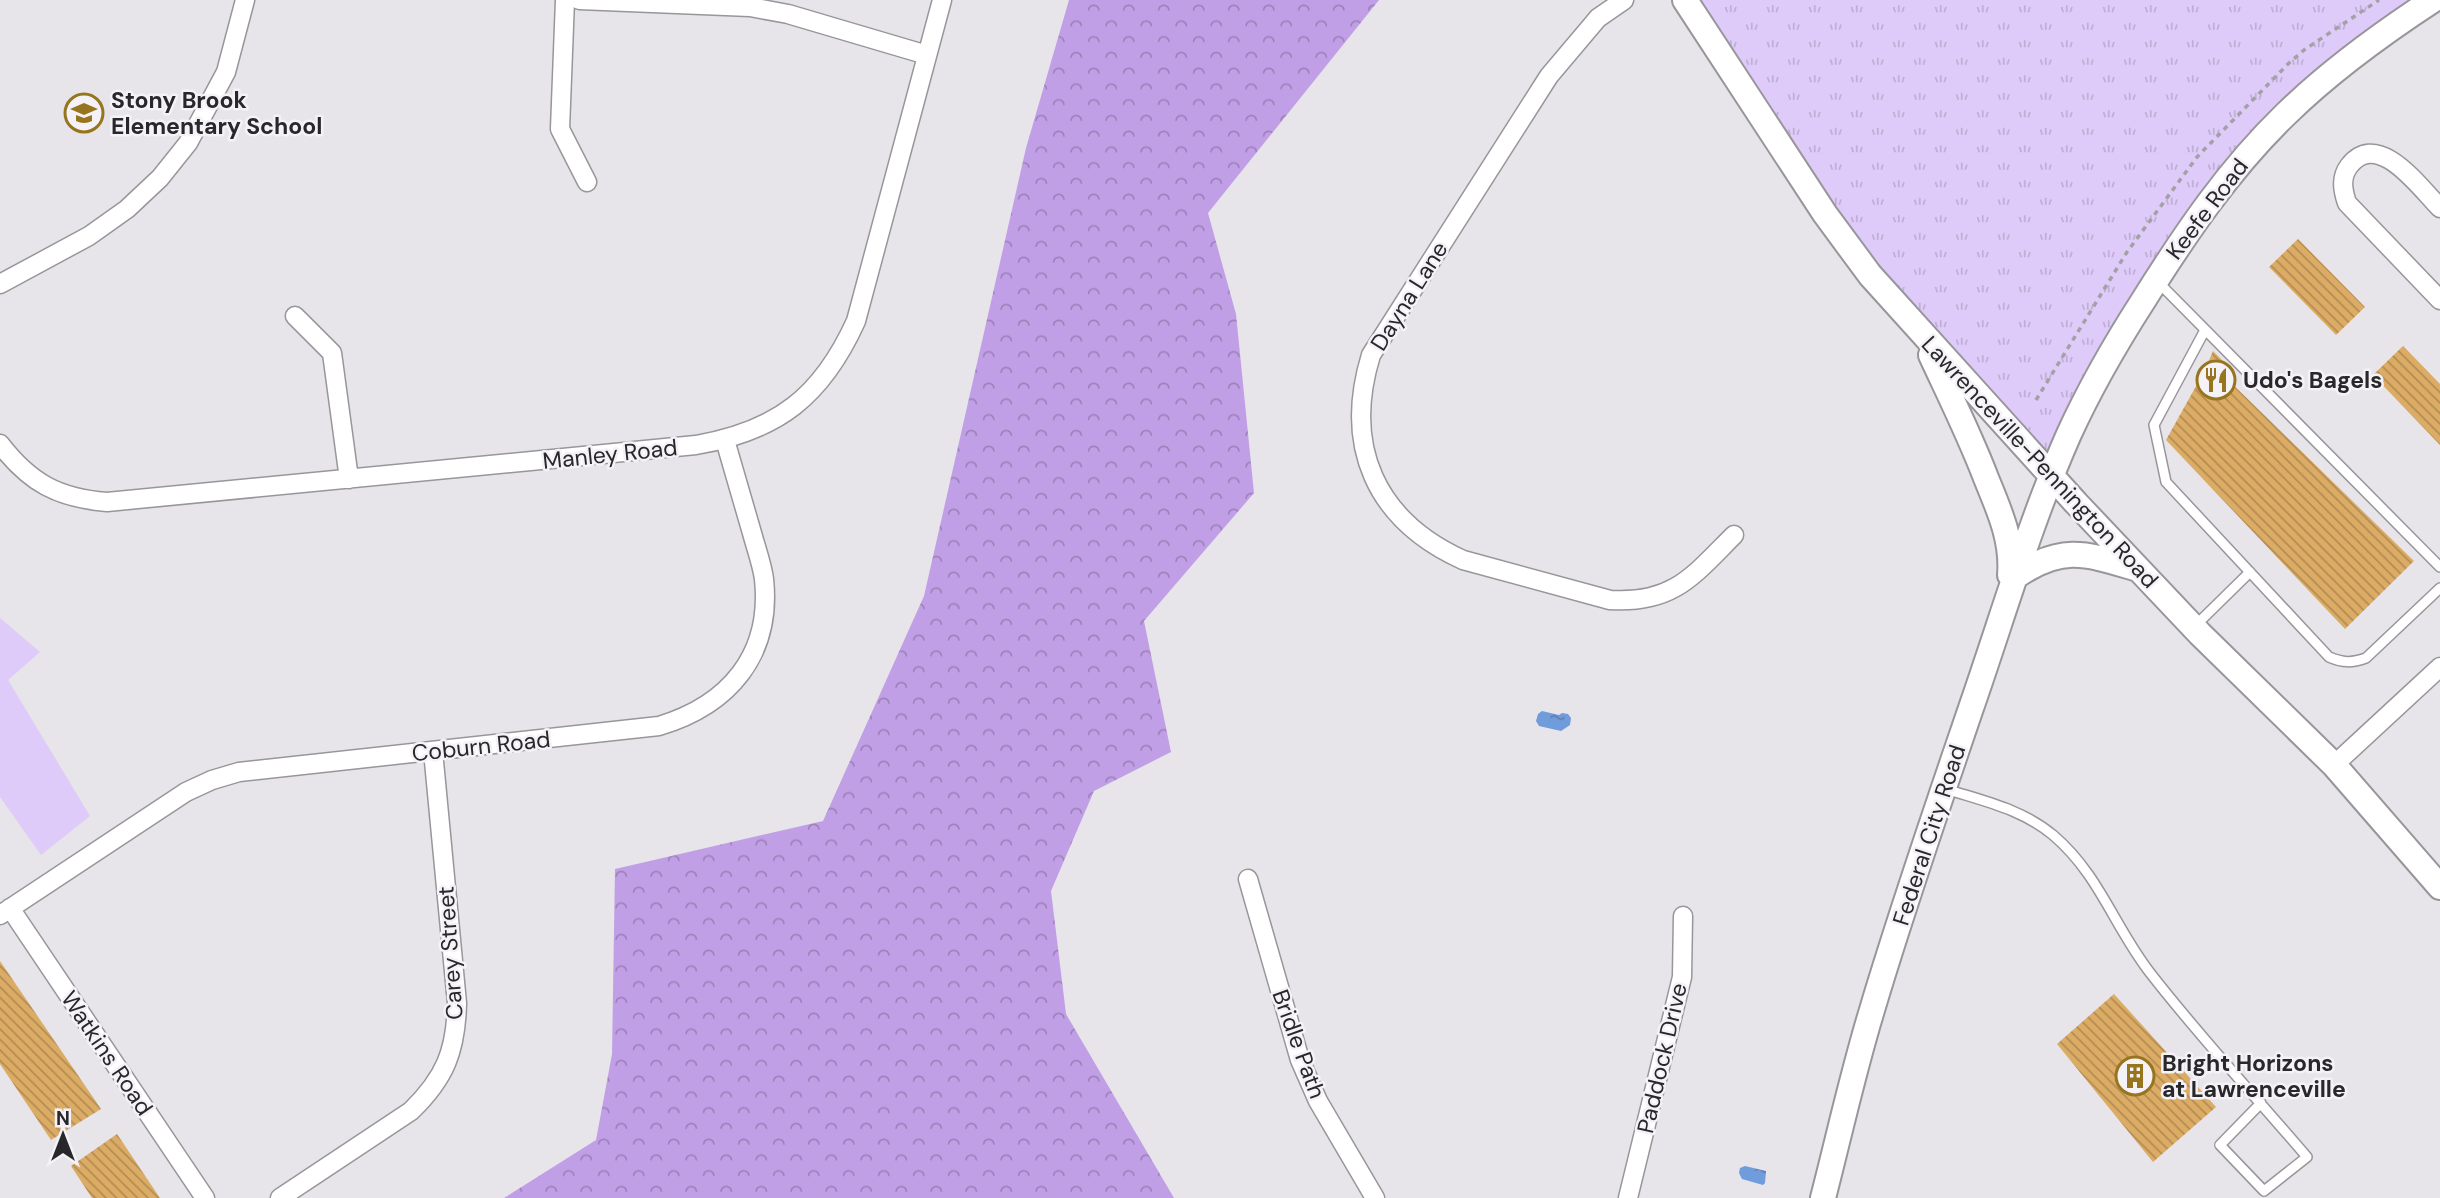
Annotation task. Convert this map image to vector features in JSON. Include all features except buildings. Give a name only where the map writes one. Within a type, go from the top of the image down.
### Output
[{"type":"street","points":[[0,284],[89,236],[127,209],[160,178],[188,143],[226,72],[245,0]]},
{"type":"street","points":[[565,0],[560,129],[587,182]]},
{"type":"street","points":[[579,0],[750,8],[788,14],[927,55]]},
{"type":"street","name":"Manley Road","points":[[0,444],[33,480],[81,500],[107,502],[696,445],[725,440],[753,430],[797,403],[826,375],[842,351],[856,321],[942,0]]},
{"type":"street","name":"Dayna Lane","points":[[1624,0],[1598,18],[1549,76],[1371,355],[1363,381],[1361,432],[1368,461],[1378,486],[1389,503],[1416,533],[1441,550],[1463,559],[1610,600],[1633,602],[1658,597],[1689,581],[1734,535]]},
{"type":"street","name":"Lawrenceville-Pennington Road","points":[[1685,0],[1825,214],[1870,275],[2052,477],[2194,627],[2333,765],[2440,887]]},
{"type":"street","name":"Keefe Road","points":[[2052,477],[2086,400],[2156,280],[2206,206],[2239,164],[2285,115],[2325,78],[2367,45],[2433,0]]},
{"type":"street","points":[[2440,208],[2393,159],[2382,154],[2358,158],[2343,178],[2342,191],[2347,203],[2440,300]]},
{"type":"street","points":[[295,316],[332,353],[349,479]]},
{"type":"street","points":[[1920,332],[1973,443],[2007,531],[2012,559],[2012,587]]},
{"type":"street","name":"Coburn Road","points":[[5,911],[186,792],[239,772],[659,726],[684,719],[704,709],[726,691],[742,672],[755,648],[766,601],[764,576],[725,440]]},
{"type":"street","name":"Federal City Road","points":[[1823,1198],[1871,1012],[2012,587],[2052,477]]},
{"type":"street","points":[[2012,587],[2036,562],[2065,554],[2093,556],[2139,569]]},
{"type":"street","points":[[2333,765],[2440,667]]},
{"type":"street","name":"Carey Street","points":[[280,1198],[411,1111],[442,1075],[452,1051],[457,1027],[457,1003],[433,751]]},
{"type":"street","name":"Bridle Path","points":[[1248,879],[1300,1060],[1318,1101],[1375,1198]]},
{"type":"street","name":"Watkins Road","points":[[5,911],[205,1198]]},
{"type":"street","name":"Paddock Drive","points":[[1628,1198],[1682,977],[1683,916]]},
{"type":"lane","points":[[2156,280],[2440,567]]},
{"type":"lane","points":[[2205,330],[2154,425],[2166,482],[2329,657],[2340,662],[2354,663],[2366,658],[2440,588]]},
{"type":"lane","points":[[2194,627],[2250,572]]},
{"type":"lane","points":[[1944,789],[2007,807],[2029,818],[2072,853],[2088,871],[2150,972],[2307,1157],[2264,1191],[2220,1145],[2260,1102]]},
{"type":"path","points":[[2036,400],[2127,252],[2197,157],[2304,50],[2379,0]]},
{"type":"green space","points":[[1069,0],[1379,0],[1208,213],[1236,314],[1254,493],[1144,621],[1171,752],[1094,791],[1051,891],[1066,1014],[1174,1198],[504,1198],[596,1140],[612,1054],[615,869],[823,821],[924,596],[1026,148]]},
{"type":"green space","points":[[1700,0],[2425,0],[2279,113],[2050,463],[1868,258],[1769,111]]},
{"type":"green space","points":[[0,618],[40,652],[8,680],[90,816],[41,855],[0,797]]},
{"type":"water","points":[[1542,711],[1568,714],[1571,718],[1570,725],[1561,731],[1539,726],[1536,721]]},
{"type":"water","points":[[1745,1166],[1766,1171],[1765,1183],[1763,1185],[1742,1179],[1740,1168]]},
{"type":"place","name":"Stony Brook Elementary School","points":[[84,113]]},
{"type":"place","name":"Udo's Bagels","points":[[2216,380]]},
{"type":"place","name":"Bright Horizons at Lawrenceville","points":[[2135,1076]]}]
